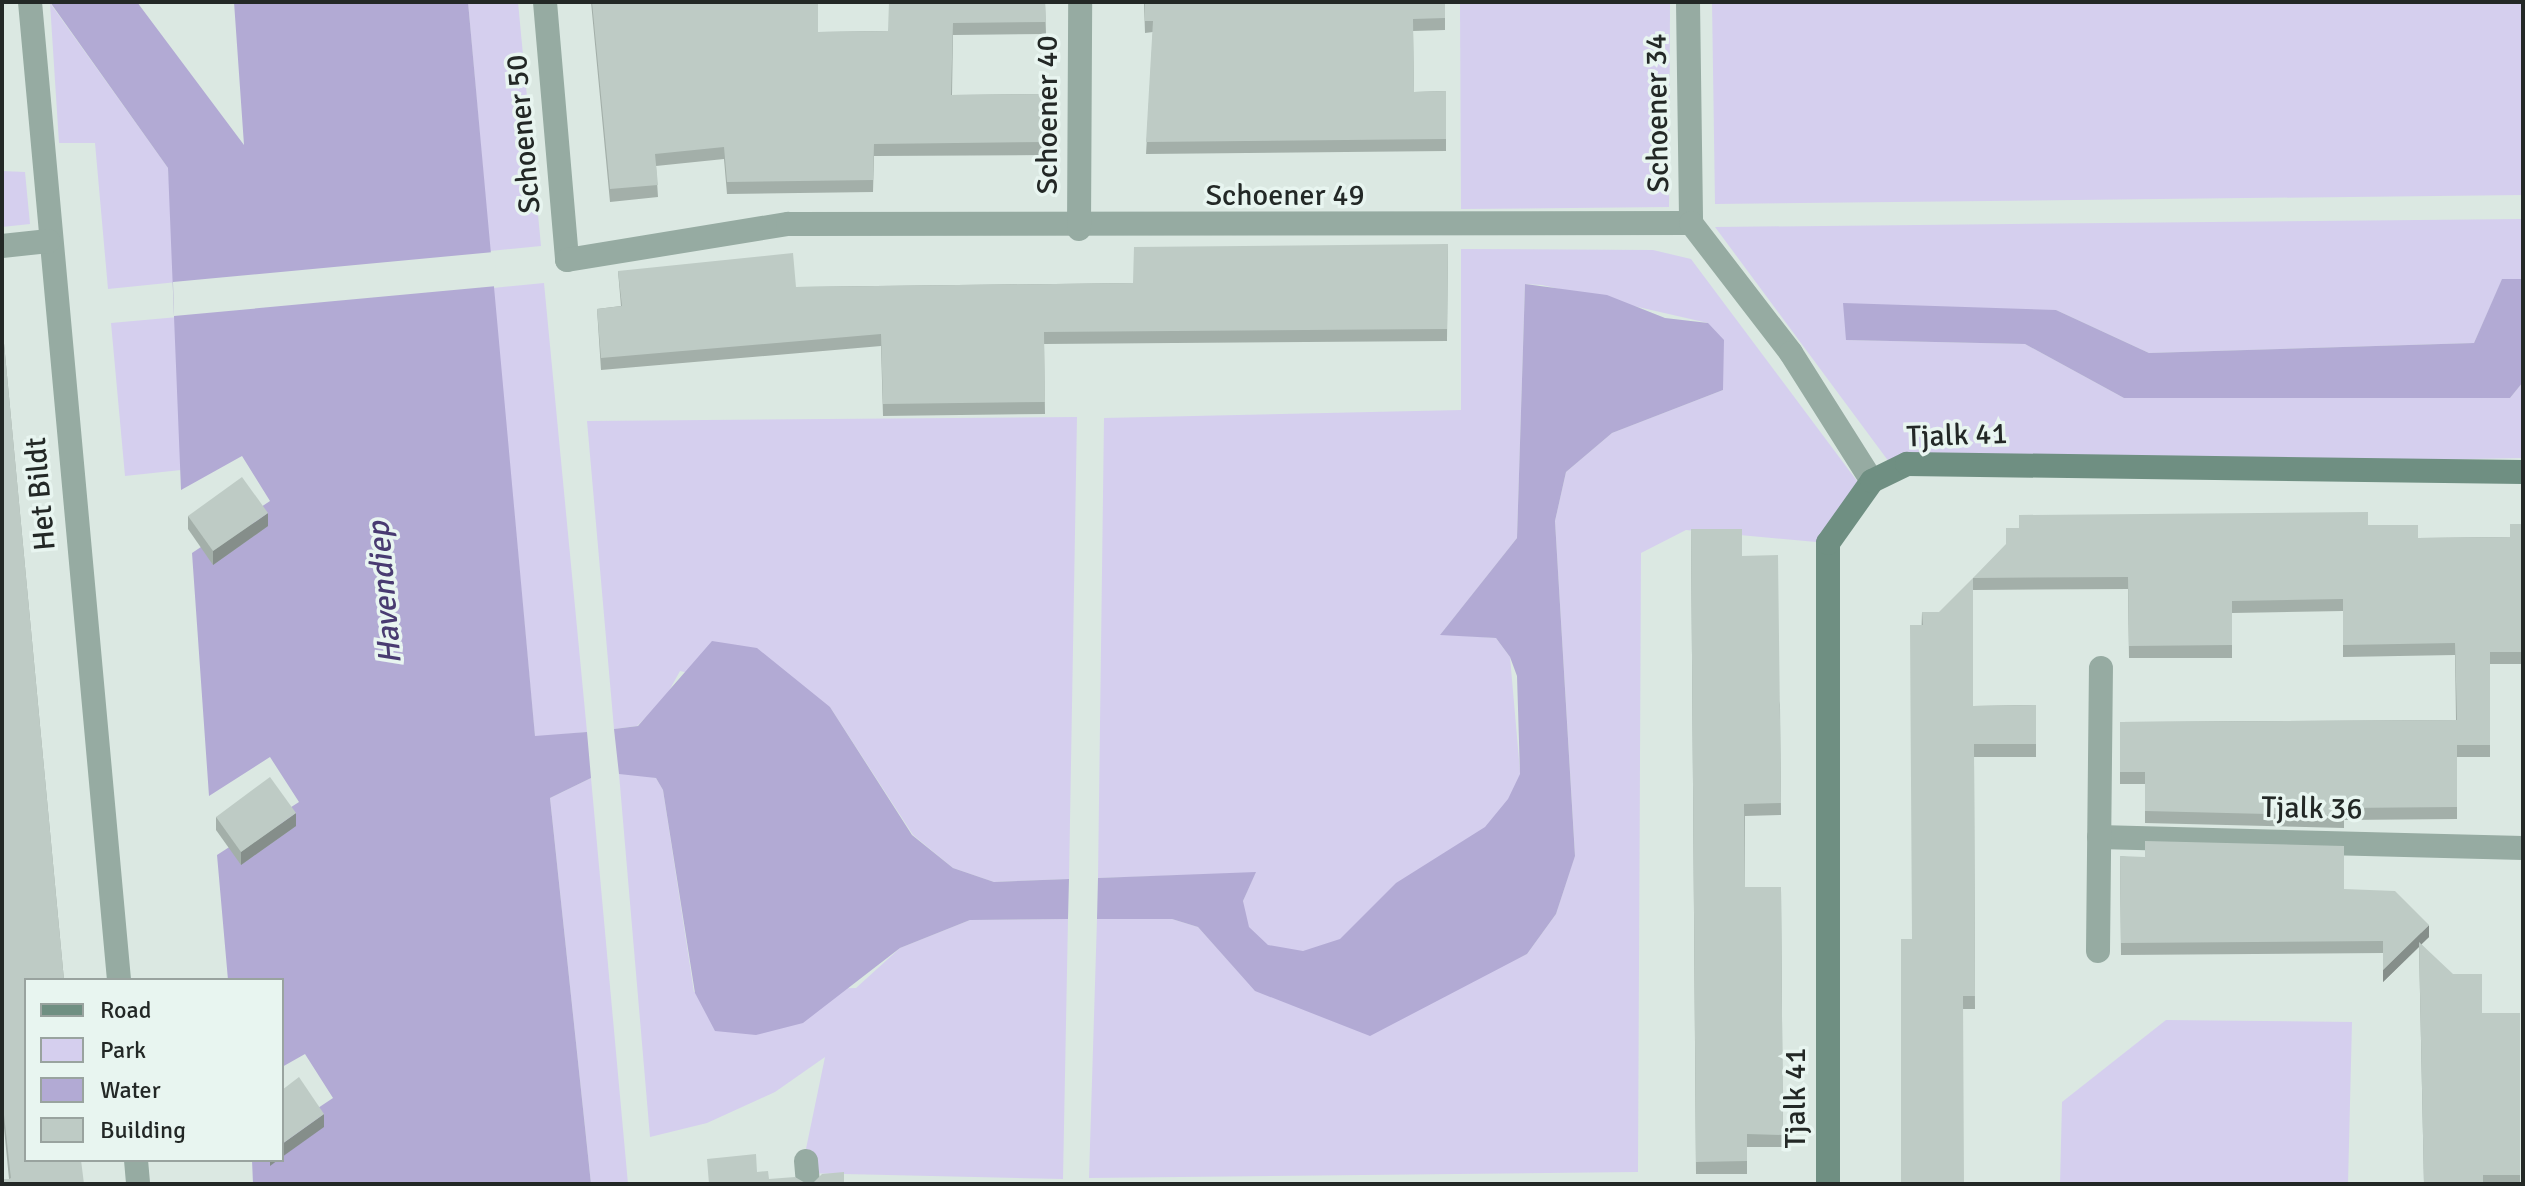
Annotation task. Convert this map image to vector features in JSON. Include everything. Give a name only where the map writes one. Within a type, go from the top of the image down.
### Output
[{"type":"street","name":"Het Bildt","points":[[30,2],[49,241],[119,978]]},
{"type":"street","name":"Schoener 50","points":[[545,2],[567,260]]},
{"type":"street","name":"Schoener 40","points":[[1079,229],[1080,2]]},
{"type":"street","name":"Schoener 34","points":[[1688,2],[1691,223]]},
{"type":"street","points":[[1691,223],[1791,353],[1872,481]]},
{"type":"street","name":"Schoener 49","points":[[567,260],[788,224],[1079,229],[1691,223]]},
{"type":"street","points":[[2,246],[49,241]]},
{"type":"street","name":"Tjalk 41","points":[[1828,1184],[1828,543],[1872,481],[1907,464],[2523,472]]},
{"type":"street","points":[[2098,951],[2101,668]]},
{"type":"street","name":"Tjalk 36","points":[[2099,837],[2523,848]]},
{"type":"street","points":[[136,1162],[138,1184]]},
{"type":"green space","points":[[468,2],[518,2],[541,246],[490,251]]},
{"type":"green space","points":[[1460,2],[1670,2],[1669,207],[1461,209]]},
{"type":"green space","points":[[1712,2],[2523,2],[2523,195],[1715,204]]},
{"type":"green space","points":[[50,3],[168,168],[177,282],[108,289],[95,143],[59,143]]},
{"type":"green space","points":[[2,171],[25,172],[30,224],[2,227]]},
{"type":"green space","points":[[2523,219],[2523,279],[2502,280],[2474,343],[2149,353],[2056,310],[1846,340],[2025,344],[2124,398],[2510,398],[2523,382],[2523,458],[1895,470],[1715,227]]},
{"type":"green space","points":[[1461,249],[1653,250],[1691,259],[1863,489],[1827,543],[1686,530],[1641,553],[1638,1172],[1089,1178],[1097,919],[1172,919],[1198,927],[1256,991],[1500,967],[1527,954],[1556,914],[1575,855],[1555,521],[1566,472],[1612,433],[1723,390],[1708,323],[1542,285],[1525,284],[1517,538],[1441,634],[1496,638],[1510,657],[1520,771],[1531,786],[1405,968],[1246,946],[1243,901],[1255,873],[1098,878],[1104,418],[1461,410]]},
{"type":"green space","points":[[544,283],[587,732],[535,737],[493,288]]},
{"type":"green space","points":[[178,317],[181,470],[125,476],[111,323]]},
{"type":"green space","points":[[1077,417],[1069,879],[994,882],[953,868],[913,835],[830,707],[680,671],[664,700],[637,726],[614,729],[587,421]]},
{"type":"green space","points":[[633,772],[656,778],[663,790],[694,992],[856,988],[900,948],[970,920],[1068,919],[1063,1179],[801,1173],[825,1057],[775,1092],[707,1123],[650,1137],[619,774]]},
{"type":"green space","points":[[591,778],[628,1184],[591,1184],[550,798]]},
{"type":"green space","points":[[2166,1020],[2352,1022],[2348,1184],[2060,1184],[2062,1102]]},
{"type":"water","name":"Havendiep","points":[[50,2],[137,2],[244,145],[234,2],[468,2],[535,736],[587,732],[591,778],[550,798],[591,1184],[253,1184],[252,1162],[284,1162],[284,1131],[333,1098],[305,1054],[284,1066],[284,978],[228,978],[217,855],[299,802],[270,757],[209,796],[192,553],[270,501],[242,456],[181,490],[168,168]]},
{"type":"water","points":[[2502,279],[2523,279],[2523,382],[2510,398],[2124,398],[2025,344],[1846,340],[1843,303],[2056,310],[2149,353],[2474,343]]},
{"type":"water","points":[[1525,284],[1607,295],[1665,318],[1708,323],[1724,340],[1723,390],[1612,433],[1566,472],[1555,521],[1575,856],[1556,914],[1527,954],[1370,1036],[1255,991],[1198,927],[1172,919],[1097,919],[1098,878],[1256,872],[1243,901],[1249,927],[1268,945],[1303,951],[1340,939],[1396,883],[1485,827],[1508,799],[1520,774],[1517,676],[1510,657],[1496,638],[1440,635],[1517,538]]},
{"type":"water","points":[[712,641],[757,648],[830,707],[912,835],[953,868],[994,882],[1069,879],[1068,919],[970,920],[900,948],[803,1023],[756,1035],[715,1031],[695,993],[663,790],[656,778],[619,774],[614,729],[638,726]]},
{"type":"pier","points":[[494,252],[497,286],[174,316],[173,282]]},
{"type":"building","points":[[592,2],[818,2],[818,32],[888,31],[889,2],[1045,2],[1046,22],[953,23],[951,95],[1046,94],[1047,142],[874,144],[873,180],[727,182],[724,147],[655,154],[658,185],[610,189]]},
{"type":"building","points":[[1145,2],[1445,2],[1445,18],[1413,19],[1414,92],[1446,91],[1446,139],[1146,142],[1153,21],[1145,21]]},
{"type":"building","points":[[1448,244],[1447,329],[1044,332],[1045,402],[883,404],[881,334],[601,358],[597,309],[622,306],[618,271],[793,253],[796,287],[1133,283],[1134,247]]},
{"type":"building","points":[[2,322],[64,978],[24,978],[24,1162],[81,1162],[84,1184],[2,1184],[2,1179],[11,1179],[2,1115]]},
{"type":"building","points":[[242,477],[268,513],[213,551],[188,516]]},
{"type":"building","points":[[2368,512],[2368,525],[2418,525],[2418,538],[2510,537],[2510,524],[2523,524],[2523,652],[2490,652],[2490,745],[2457,745],[2457,807],[2344,808],[2344,816],[2145,811],[2145,772],[2120,772],[2120,722],[2457,720],[2455,643],[2343,645],[2343,599],[2232,601],[2232,645],[2129,646],[2128,577],[1973,578],[2006,544],[2006,528],[2019,528],[2019,515]]},
{"type":"building","points":[[1691,529],[1742,529],[1742,556],[1778,555],[1781,803],[1744,804],[1745,887],[1781,887],[1783,1135],[1747,1134],[1747,1161],[1696,1162]]},
{"type":"building","points":[[1973,578],[1973,706],[2036,705],[2036,744],[1974,744],[1975,996],[1963,996],[1964,1184],[1901,1184],[1901,939],[1912,939],[1910,625],[1923,625],[1922,612],[1939,612]]},
{"type":"building","points":[[270,777],[296,813],[241,852],[216,817]]},
{"type":"building","points":[[2145,841],[2344,846],[2344,889],[2395,891],[2429,925],[2383,970],[2383,941],[2121,943],[2120,856],[2145,857]]},
{"type":"building","points":[[2419,942],[2453,974],[2482,974],[2482,1013],[2520,1013],[2520,1175],[2483,1175],[2483,1184],[2424,1184]]},
{"type":"building","points":[[299,1077],[324,1114],[284,1143],[284,1088]]},
{"type":"building","points":[[756,1154],[757,1172],[768,1171],[769,1179],[795,1177],[807,1184],[709,1184],[707,1159]]},
{"type":"building","points":[[844,1172],[844,1184],[812,1184],[822,1174]]}]
